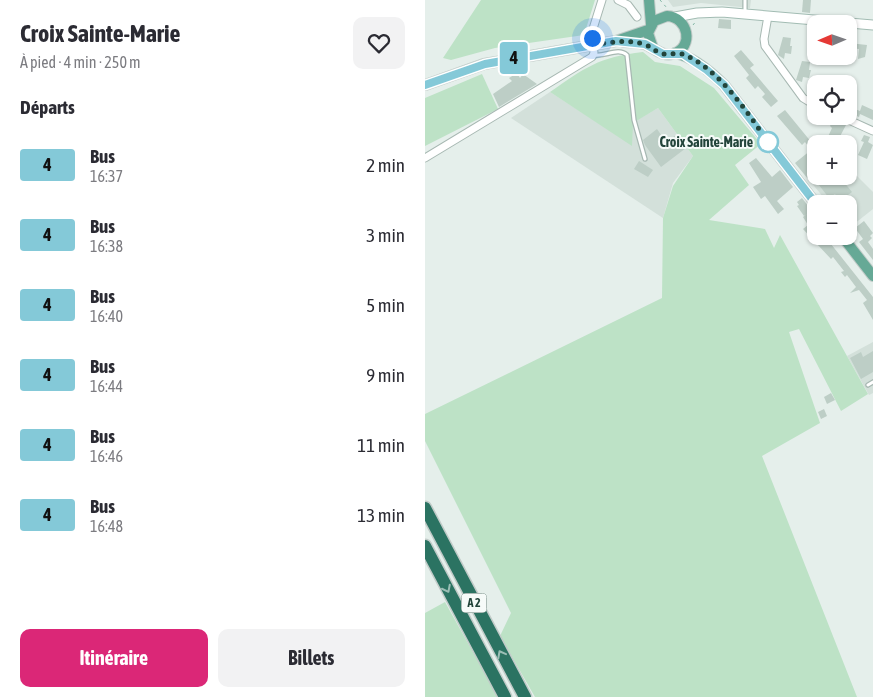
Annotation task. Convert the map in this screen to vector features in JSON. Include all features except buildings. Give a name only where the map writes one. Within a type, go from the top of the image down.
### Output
[{"type":"highway","name":"A 2","points":[[425,508],[525,697]]},
{"type":"highway","name":"A 2","points":[[425,546],[505,697]]},
{"type":"main road","points":[[649,0],[650,27],[648,40],[653,48]]},
{"type":"main road","points":[[654,0],[689,30],[707,70]]},
{"type":"main road","points":[[425,85],[485,64],[593,50],[650,27],[660,17],[670,12],[745,14],[873,26]]},
{"type":"main road","points":[[675,53],[703,12]]},
{"type":"main road","points":[[616,41],[637,43],[653,48],[663,54],[675,53],[686,56],[707,70],[724,85],[758,126],[809,195]]},
{"type":"main road","points":[[758,126],[821,195]]},
{"type":"main road","points":[[849,245],[873,276]]},
{"type":"main road","points":[[854,245],[873,269]]},
{"type":"street","points":[[425,158],[593,50],[592,32],[602,0]]},
{"type":"street","points":[[619,0],[628,5],[637,17]]},
{"type":"street","points":[[769,16],[764,39],[765,46],[803,98],[807,100]]},
{"type":"street","points":[[857,124],[873,131]]},
{"type":"lane","points":[[745,0],[745,14]]},
{"type":"lane","points":[[593,50],[601,56],[620,52],[627,55],[634,120],[645,159]]},
{"type":"lane","points":[[868,384],[873,382]]},
{"type":"path","points":[[660,0],[670,12]]},
{"type":"shaded area","points":[[668,0],[751,0],[750,8],[701,3],[673,7]]},
{"type":"shaded area","points":[[550,92],[632,145],[632,123],[658,108],[693,156],[673,183],[663,218],[511,118]]},
{"type":"shaded area","points":[[857,176],[873,192],[873,209],[857,222],[857,195],[822,195],[813,185],[857,185]]},
{"type":"shaded area","points":[[873,342],[873,393],[869,395],[847,356]]},
{"type":"green space","points":[[481,0],[595,0],[584,35],[495,48],[451,60],[443,58]]},
{"type":"green space","points":[[643,52],[655,62],[680,66],[714,88],[761,144],[735,165],[749,185],[709,220],[765,229],[774,248],[780,235],[868,394],[841,411],[799,329],[789,332],[820,423],[762,456],[857,697],[535,697],[500,636],[511,613],[425,441],[425,414],[662,298],[663,218],[673,186],[693,156],[658,108],[633,123],[632,146],[550,92],[593,65],[614,57]]},
{"type":"green space","points":[[482,74],[498,109],[425,146],[425,98]]},
{"type":"green space","points":[[445,602],[498,697],[425,697],[425,613]]},
{"type":"bus line","name":"4","points":[[425,85],[485,64],[616,41],[645,44],[663,54],[683,54],[707,70],[724,85],[758,126],[809,195]]},
{"type":"place","name":"Croix Sainte-Marie","points":[[768,142]]},
{"type":"route","points":[[592,38],[593,45],[616,41],[637,43],[645,44],[661,53],[683,54],[707,70],[724,85],[758,126],[768,142]]}]
